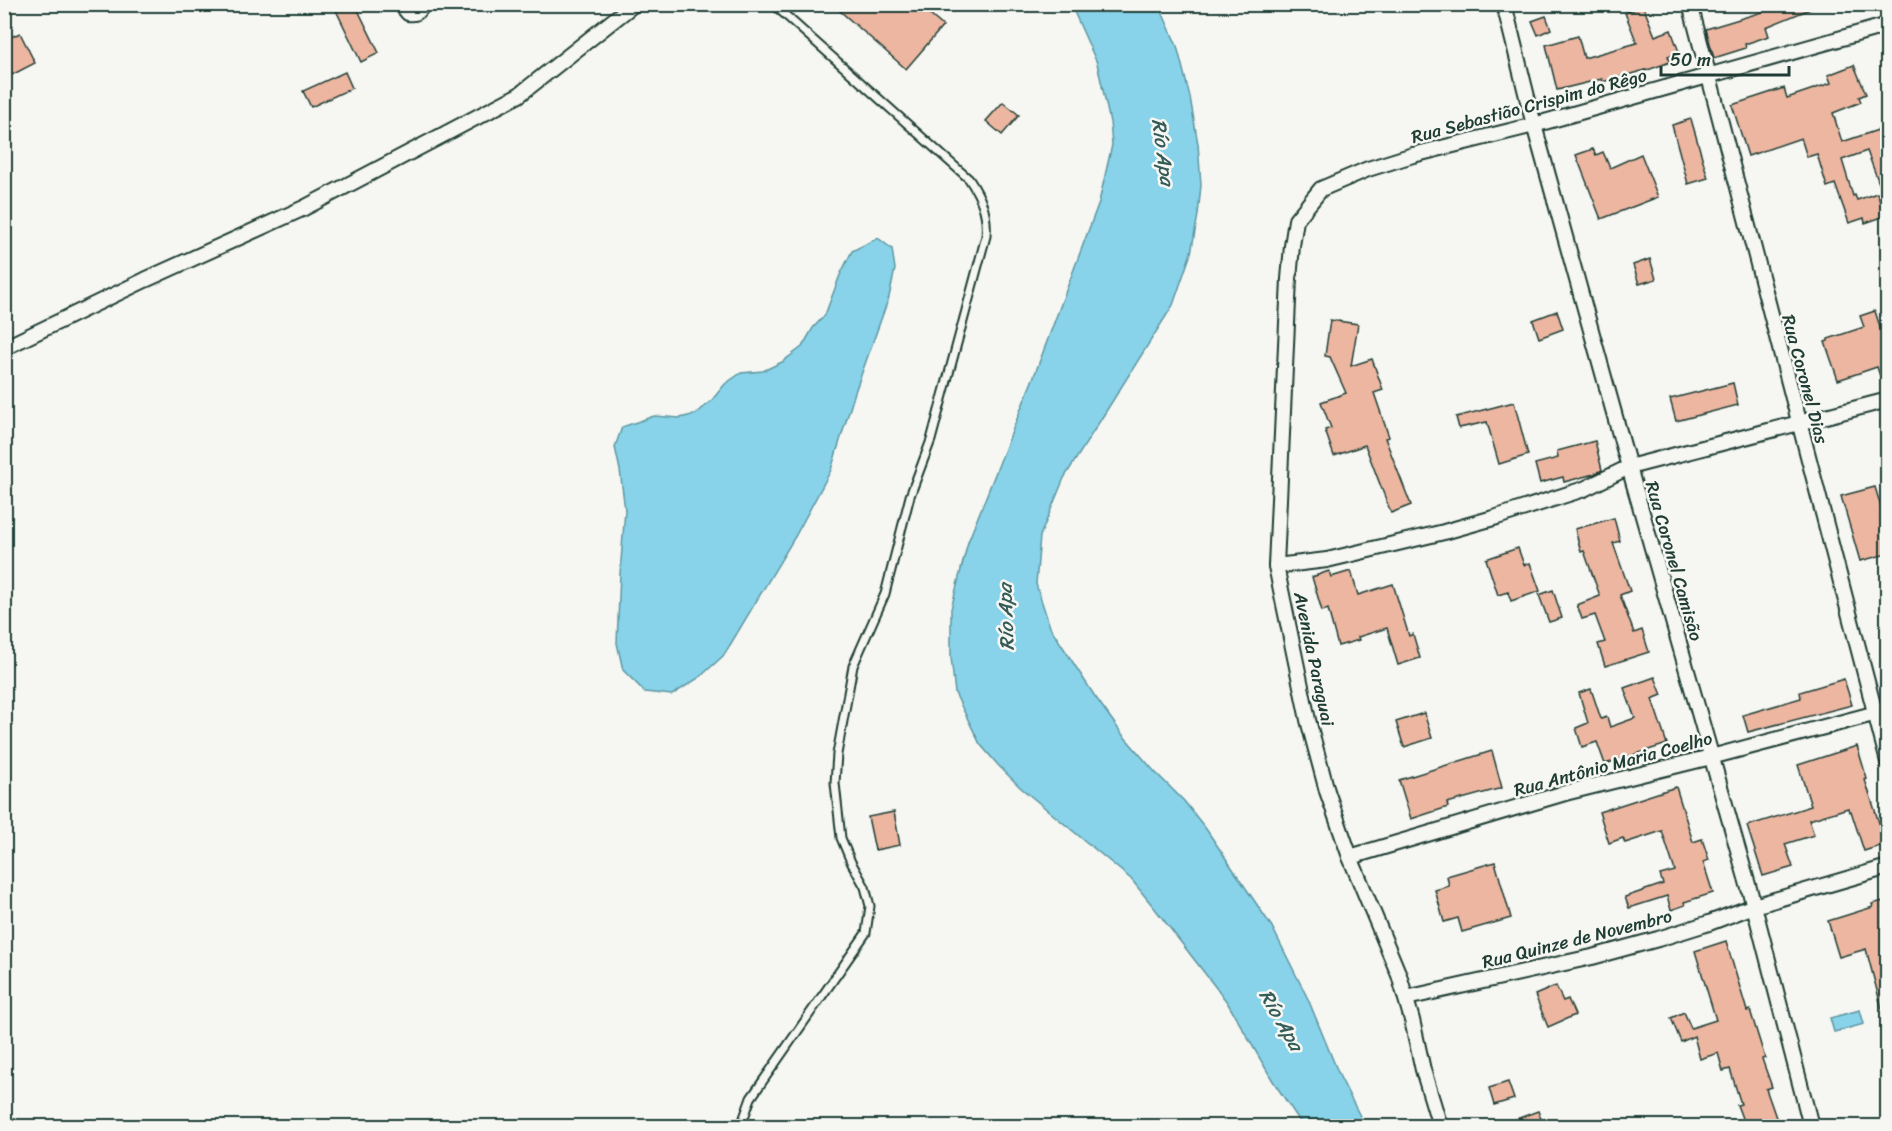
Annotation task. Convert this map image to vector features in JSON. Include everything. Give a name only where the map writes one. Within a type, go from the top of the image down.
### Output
[{"type":"street","points":[[401,4],[408,13],[414,14],[419,11],[422,4]]},
{"type":"street","points":[[4,348],[303,208],[519,95],[634,4]]},
{"type":"street","name":"Rua Coronel Camisão","points":[[1503,4],[1534,125],[1629,467],[1754,906],[1811,1126]]},
{"type":"street","name":"Rua Coronel Dias","points":[[1690,4],[1798,424],[1881,711],[1887,762]]},
{"type":"street","name":"Rua Sebastião Crispim do Rêgo","points":[[1321,189],[1368,169],[1413,155],[1534,125],[1887,25]]},
{"type":"street","name":"Avenida Paraguai","points":[[1321,189],[1296,220],[1292,246],[1276,566],[1308,720],[1327,791],[1350,857],[1399,975],[1440,1126]]},
{"type":"street","points":[[1276,566],[1336,558],[1455,529],[1584,489],[1629,467],[1887,400]]},
{"type":"street","name":"Rua Antônio Maria Coelho","points":[[1350,857],[1565,793],[1711,757],[1881,711]]},
{"type":"street","name":"Rua Quinze de Novembro","points":[[1406,998],[1592,957],[1887,867]]},
{"type":"lane","points":[[741,1126],[751,1098],[866,933],[870,906],[865,887],[841,838],[835,783],[837,754],[853,666],[885,594],[910,496],[931,440],[986,236],[987,225],[983,203],[969,179],[773,4]]},
{"type":"water","name":"Río Apa","points":[[1071,5],[1159,5],[1177,46],[1190,97],[1198,144],[1201,185],[1191,253],[1173,305],[1064,478],[1040,536],[1036,584],[1050,627],[1094,695],[1122,734],[1184,801],[1206,829],[1272,927],[1308,999],[1340,1077],[1365,1126],[1303,1126],[1273,1081],[1227,1002],[1156,910],[1131,879],[1021,788],[998,765],[980,744],[955,693],[951,657],[951,609],[968,542],[1036,371],[1099,202],[1112,145],[1110,122],[1097,63]]},
{"type":"water","points":[[878,238],[892,249],[895,269],[889,297],[855,392],[831,470],[796,535],[724,655],[700,677],[672,695],[645,692],[623,670],[617,643],[625,510],[615,447],[622,427],[654,416],[680,418],[696,414],[725,384],[741,373],[763,371],[782,362],[802,347],[813,328],[825,315],[852,251]]},
{"type":"water","points":[[1860,1010],[1864,1024],[1834,1032],[1830,1018]]},
{"type":"building","points":[[333,4],[355,4],[379,53],[361,62]]},
{"type":"building","points":[[832,4],[917,4],[943,26],[906,69]]},
{"type":"building","points":[[1778,4],[1820,5],[1766,27],[1769,36],[1745,44],[1746,48],[1714,58],[1706,29],[1779,7]]},
{"type":"building","points":[[1643,6],[1655,36],[1671,30],[1679,52],[1668,56],[1670,62],[1602,82],[1602,79],[1557,90],[1546,45],[1578,36],[1584,58],[1637,43],[1625,13]]},
{"type":"building","points":[[1546,16],[1551,29],[1538,35],[1532,21]]},
{"type":"building","points":[[20,33],[35,63],[4,79],[4,40]]},
{"type":"building","points":[[1854,65],[1866,94],[1859,97],[1861,102],[1833,113],[1842,142],[1878,130],[1887,164],[1886,202],[1867,151],[1842,160],[1853,196],[1855,195],[1857,200],[1877,193],[1885,216],[1865,223],[1864,218],[1849,223],[1835,184],[1827,187],[1817,154],[1807,157],[1801,138],[1748,156],[1732,105],[1784,88],[1787,98],[1831,83],[1828,75]]},
{"type":"building","points":[[345,72],[352,88],[311,107],[303,91]]},
{"type":"building","points":[[1003,102],[1019,115],[1002,135],[986,121]]},
{"type":"building","points":[[1691,119],[1708,178],[1688,184],[1672,125]]},
{"type":"building","points":[[1593,149],[1596,155],[1603,152],[1610,168],[1641,154],[1658,197],[1601,219],[1576,155]]},
{"type":"building","points":[[1650,259],[1656,279],[1639,284],[1633,265]]},
{"type":"building","points":[[1557,311],[1563,329],[1539,338],[1533,320]]},
{"type":"building","points":[[1875,311],[1881,330],[1887,328],[1887,391],[1885,391],[1877,367],[1838,380],[1825,342],[1864,327],[1860,316]]},
{"type":"building","points":[[1330,320],[1358,324],[1351,366],[1372,359],[1383,390],[1374,393],[1389,437],[1385,438],[1411,505],[1391,513],[1365,445],[1334,456],[1325,430],[1331,428],[1321,402],[1346,393],[1330,357],[1325,356]]},
{"type":"building","points":[[1733,383],[1738,405],[1676,421],[1670,399]]},
{"type":"building","points":[[1514,402],[1528,455],[1499,464],[1487,422],[1459,428],[1456,417]]},
{"type":"building","points":[[1595,441],[1602,470],[1564,482],[1563,477],[1540,483],[1535,464],[1558,458],[1557,451]]},
{"type":"building","points":[[1875,487],[1887,527],[1887,554],[1860,561],[1841,496]]},
{"type":"building","points":[[1614,518],[1620,541],[1613,543],[1630,591],[1620,595],[1634,633],[1642,630],[1649,652],[1605,666],[1598,644],[1605,642],[1595,615],[1582,619],[1577,605],[1600,596],[1584,551],[1581,552],[1575,529]]},
{"type":"building","points":[[1518,548],[1524,565],[1530,563],[1540,591],[1511,601],[1508,592],[1498,595],[1486,559]]},
{"type":"building","points":[[1329,571],[1331,577],[1351,571],[1358,595],[1393,584],[1409,636],[1413,634],[1420,658],[1398,665],[1387,628],[1338,646],[1328,609],[1322,611],[1312,577]]},
{"type":"building","points":[[1553,590],[1562,618],[1549,622],[1539,595]]},
{"type":"building","points":[[1655,677],[1662,695],[1652,699],[1667,744],[1605,764],[1597,742],[1582,747],[1576,728],[1588,723],[1579,693],[1591,689],[1601,719],[1607,717],[1610,727],[1635,718],[1624,688]]},
{"type":"building","points":[[1844,679],[1852,705],[1748,732],[1743,715],[1801,698],[1800,692]]},
{"type":"building","points":[[1424,713],[1432,738],[1404,747],[1396,722]]},
{"type":"building","points":[[1857,746],[1867,779],[1865,780],[1886,844],[1864,851],[1848,808],[1809,820],[1814,835],[1785,844],[1793,867],[1763,876],[1747,826],[1811,806],[1798,765]]},
{"type":"building","points":[[1492,751],[1502,788],[1447,803],[1448,807],[1411,819],[1399,780]]},
{"type":"building","points":[[1676,787],[1693,842],[1702,839],[1709,860],[1703,862],[1713,893],[1684,902],[1685,905],[1671,910],[1667,896],[1629,908],[1625,897],[1663,884],[1660,875],[1675,871],[1662,831],[1625,843],[1623,838],[1609,843],[1599,812]]},
{"type":"building","points":[[894,812],[900,845],[875,850],[868,817]]},
{"type":"building","points":[[1495,862],[1511,918],[1462,932],[1458,918],[1444,922],[1435,890],[1449,886],[1447,876]]},
{"type":"building","points":[[1887,900],[1887,1012],[1883,1013],[1866,949],[1839,957],[1828,921],[1873,907],[1872,904]]},
{"type":"building","points":[[1726,941],[1747,1011],[1750,1010],[1765,1058],[1762,1059],[1772,1087],[1766,1089],[1779,1126],[1745,1126],[1737,1105],[1741,1104],[1730,1069],[1723,1071],[1718,1053],[1700,1059],[1694,1036],[1681,1042],[1671,1018],[1684,1012],[1691,1028],[1716,1020],[1695,951]]},
{"type":"building","points":[[1556,986],[1563,1001],[1568,999],[1575,1015],[1548,1027],[1535,995]]},
{"type":"building","points":[[1508,1082],[1514,1099],[1494,1105],[1489,1088]]},
{"type":"building","points":[[1538,1111],[1544,1126],[1500,1126],[1500,1125]]}]
